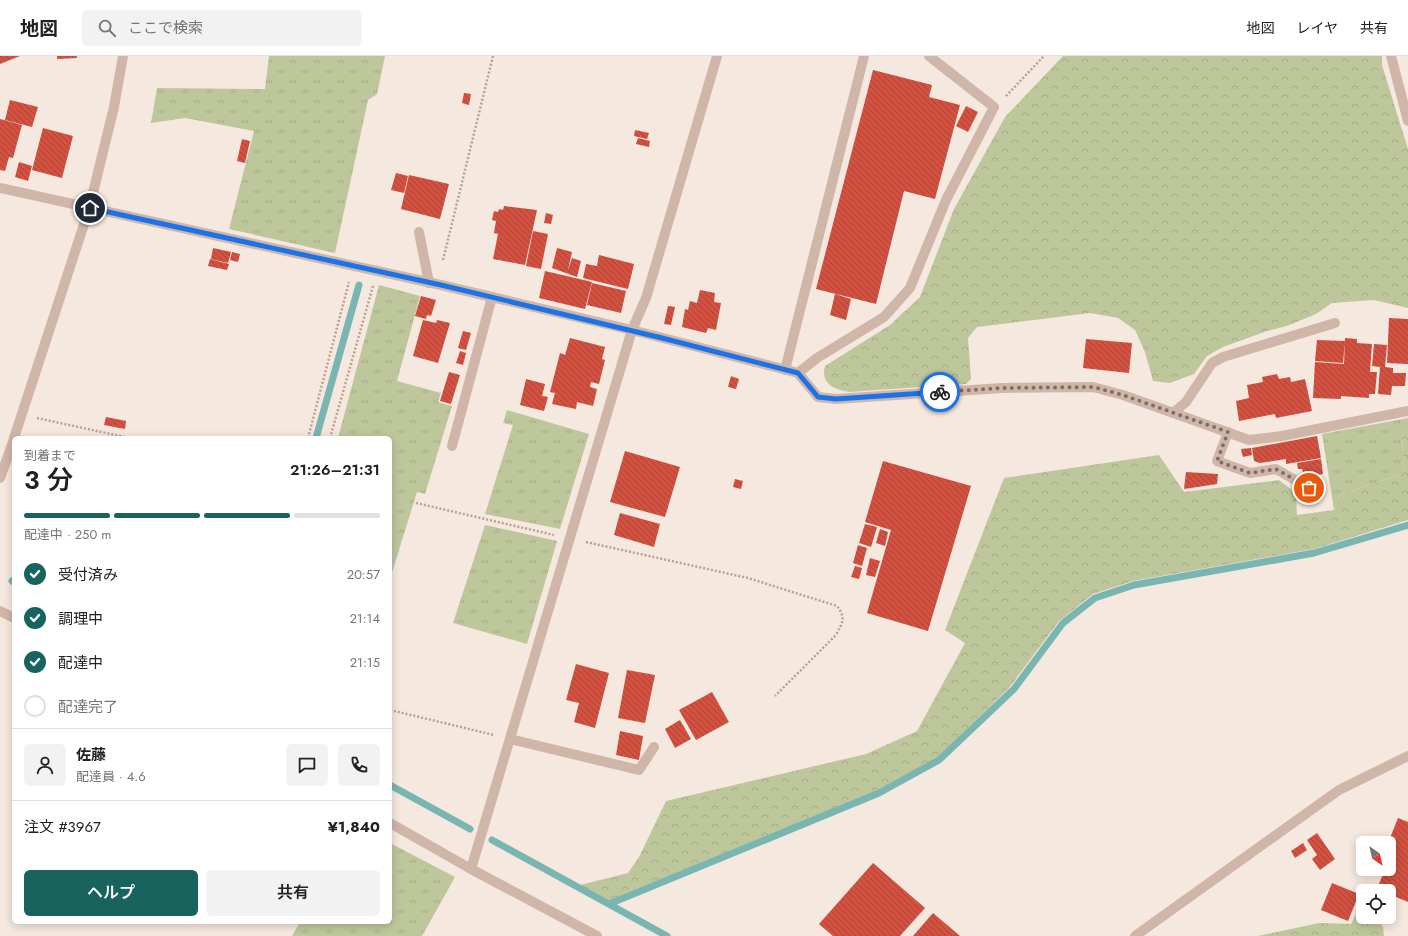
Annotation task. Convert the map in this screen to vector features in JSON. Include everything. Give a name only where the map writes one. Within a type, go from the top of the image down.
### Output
[{"type":"street","points":[[15,436],[90,208],[114,107],[123,56]]},
{"type":"street","points":[[471,869],[632,330],[646,298],[717,56]]},
{"type":"street","points":[[785,370],[864,56]]},
{"type":"street","points":[[798,373],[817,358],[884,317],[910,288],[946,200],[994,107],[929,56]]},
{"type":"street","points":[[1391,56],[1408,121]]},
{"type":"street","points":[[0,188],[378,271],[632,330],[798,373],[818,397],[836,399],[1002,388],[1093,387],[1123,395],[1249,440],[1282,436],[1408,411]]},
{"type":"street","points":[[419,232],[433,284]]},
{"type":"street","points":[[452,446],[492,297]]},
{"type":"street","points":[[1173,413],[1186,402],[1212,363],[1223,356],[1335,323]]},
{"type":"street","points":[[1228,432],[1217,461],[1250,473],[1276,469],[1309,488]]},
{"type":"street","points":[[0,478],[12,445]]},
{"type":"street","points":[[0,611],[12,617]]},
{"type":"street","points":[[510,739],[639,770],[654,747]]},
{"type":"street","points":[[1135,936],[1339,790],[1408,756]]},
{"type":"street","points":[[392,824],[471,869],[597,936]]},
{"type":"path","points":[[433,284],[493,56]]},
{"type":"path","points":[[994,107],[1044,56]]},
{"type":"path","points":[[309,436],[353,266]]},
{"type":"path","points":[[331,436],[378,271]]},
{"type":"path","points":[[23,414],[120,436]]},
{"type":"path","points":[[416,503],[748,578],[837,606],[843,614],[842,624],[836,634],[775,696]]},
{"type":"path","points":[[392,710],[510,739]]},
{"type":"green space","points":[[269,56],[385,56],[377,94],[368,100],[335,253],[229,229],[254,131],[185,118],[151,123],[157,88],[265,89]]},
{"type":"green space","points":[[1063,56],[1382,56],[1382,65],[1408,149],[1408,308],[1374,300],[1332,303],[1316,314],[1287,326],[1267,331],[1223,347],[1207,356],[1194,374],[1170,383],[1153,381],[1145,352],[1135,330],[1118,318],[1090,313],[977,327],[968,338],[971,379],[966,384],[849,392],[830,385],[826,381],[824,372],[825,366],[890,325],[920,297],[954,209],[1005,117]]},
{"type":"green space","points":[[379,285],[420,296],[397,381],[441,393],[438,402],[452,406],[425,494],[417,492],[392,573],[392,436],[339,436]]},
{"type":"green space","points":[[507,410],[589,434],[560,529],[485,514],[513,425],[503,423]]},
{"type":"green space","points":[[1408,418],[1408,431],[1402,434],[1404,473],[1340,495],[1334,510],[1322,434]]},
{"type":"green space","points":[[1408,431],[1408,520],[1314,549],[1133,581],[1093,594],[1059,621],[1009,688],[937,758],[878,790],[608,901],[580,885],[628,873],[639,857],[666,801],[866,754],[917,731],[965,643],[945,630],[1004,478],[1159,455],[1184,492],[1279,480],[1296,493],[1297,515],[1334,510],[1340,495],[1404,473],[1402,434]]},
{"type":"green space","points":[[485,525],[557,541],[527,644],[453,623]]},
{"type":"green space","points":[[392,844],[455,877],[422,936],[292,936],[299,924],[392,924]]},
{"type":"green space","points":[[1356,914],[1356,924],[1381,924],[1383,927],[1384,936],[1258,936],[1319,923],[1351,924]]},
{"type":"building","points":[[0,56],[20,56],[0,64]]},
{"type":"building","points":[[57,56],[77,56],[77,58],[57,59]]},
{"type":"building","points":[[873,70],[932,85],[929,97],[960,105],[935,199],[904,191],[876,304],[816,289]]},
{"type":"building","points":[[464,93],[471,94],[469,105],[462,103]]},
{"type":"building","points":[[10,100],[38,107],[32,127],[5,120]]},
{"type":"building","points":[[966,106],[978,112],[968,132],[956,126]]},
{"type":"building","points":[[0,119],[22,125],[13,158],[9,157],[5,171],[0,170]]},
{"type":"building","points":[[43,128],[73,136],[62,178],[32,170]]},
{"type":"building","points":[[635,130],[649,133],[647,139],[634,136]]},
{"type":"building","points":[[638,138],[650,141],[649,147],[636,144]]},
{"type":"building","points":[[242,139],[250,141],[245,163],[237,161]]},
{"type":"building","points":[[19,162],[32,166],[28,181],[15,177]]},
{"type":"building","points":[[396,173],[408,176],[404,193],[391,190]]},
{"type":"building","points":[[409,175],[449,184],[440,219],[401,209]]},
{"type":"building","points":[[504,206],[537,210],[525,265],[493,259],[498,234],[494,233],[496,221],[492,220],[494,211],[498,212],[499,209],[503,210]]},
{"type":"building","points":[[546,213],[553,215],[551,224],[544,223]]},
{"type":"building","points":[[533,231],[548,234],[541,269],[526,266]]},
{"type":"building","points":[[213,248],[231,252],[228,263],[211,259]]},
{"type":"building","points":[[557,248],[572,252],[568,270],[572,258],[581,261],[577,277],[552,268]]},
{"type":"building","points":[[232,252],[240,254],[238,262],[230,260]]},
{"type":"building","points":[[599,255],[634,264],[628,289],[583,278],[586,264],[597,266]]},
{"type":"building","points":[[210,259],[229,264],[227,270],[208,266]]},
{"type":"building","points":[[545,271],[592,282],[585,309],[539,298]]},
{"type":"building","points":[[592,283],[626,291],[621,313],[587,305]]},
{"type":"building","points":[[700,290],[715,293],[714,302],[721,303],[716,330],[708,328],[706,333],[682,327],[685,309],[688,310],[690,301],[697,303]]},
{"type":"building","points":[[835,294],[851,299],[846,320],[830,315]]},
{"type":"building","points":[[421,296],[436,300],[431,316],[427,315],[426,319],[415,316]]},
{"type":"building","points":[[668,306],[675,307],[671,325],[664,324]]},
{"type":"building","points":[[1389,318],[1408,319],[1408,364],[1387,363]]},
{"type":"building","points":[[423,320],[436,323],[437,320],[450,323],[438,363],[413,356]]},
{"type":"building","points":[[463,331],[471,333],[466,350],[458,348]]},
{"type":"building","points":[[570,338],[605,347],[602,359],[605,360],[599,384],[591,382],[590,387],[597,389],[593,406],[577,402],[576,409],[552,404],[555,393],[550,392],[560,353],[565,355]]},
{"type":"building","points":[[1345,338],[1357,339],[1357,343],[1372,344],[1370,372],[1377,372],[1375,394],[1369,394],[1369,398],[1341,396],[1341,399],[1313,398],[1315,362],[1344,364]]},
{"type":"building","points":[[1086,339],[1132,343],[1129,373],[1083,368]]},
{"type":"building","points":[[1317,340],[1345,341],[1343,363],[1315,361]]},
{"type":"building","points":[[1374,344],[1387,345],[1385,367],[1393,368],[1393,373],[1406,373],[1405,386],[1392,386],[1391,395],[1378,394],[1380,367],[1372,366]]},
{"type":"building","points":[[460,351],[466,353],[463,365],[456,363]]},
{"type":"building","points":[[449,372],[460,375],[451,404],[440,401]]},
{"type":"building","points":[[1277,374],[1279,379],[1290,377],[1291,382],[1305,379],[1312,411],[1276,418],[1275,414],[1239,421],[1236,401],[1249,398],[1247,385],[1263,382],[1262,377]]},
{"type":"building","points":[[731,376],[739,379],[736,389],[728,387]]},
{"type":"building","points":[[526,379],[545,384],[542,396],[548,397],[544,411],[520,405]]},
{"type":"building","points":[[106,417],[126,421],[125,429],[104,425]]},
{"type":"building","points":[[1317,436],[1321,458],[1286,464],[1286,459],[1260,463],[1254,461],[1252,448]]},
{"type":"building","points":[[1251,448],[1252,455],[1243,457],[1241,449]]},
{"type":"building","points":[[625,451],[680,467],[665,517],[610,502]]},
{"type":"building","points":[[1321,459],[1323,474],[1312,476],[1311,471],[1303,472],[1302,469],[1298,469],[1297,463]]},
{"type":"building","points":[[883,461],[971,486],[928,631],[867,613],[891,530],[865,522]]},
{"type":"building","points":[[1186,472],[1218,474],[1217,484],[1184,489]]},
{"type":"building","points":[[735,479],[743,481],[741,489],[733,487]]},
{"type":"building","points":[[620,513],[660,524],[654,547],[614,535]]},
{"type":"building","points":[[865,524],[877,527],[871,547],[859,543]]},
{"type":"building","points":[[880,529],[888,532],[885,546],[876,543]]},
{"type":"building","points":[[858,545],[867,548],[862,566],[853,563]]},
{"type":"building","points":[[870,558],[880,561],[875,577],[866,575]]},
{"type":"building","points":[[855,566],[862,568],[859,579],[851,577]]},
{"type":"building","points":[[576,664],[609,673],[595,728],[574,722],[579,703],[566,700]]},
{"type":"building","points":[[627,670],[655,675],[645,723],[618,718]]},
{"type":"building","points":[[712,692],[729,722],[696,740],[679,710]]},
{"type":"building","points":[[680,720],[691,739],[675,748],[665,729]]},
{"type":"building","points":[[620,731],[643,736],[639,760],[616,755]]},
{"type":"building","points":[[1398,818],[1408,822],[1408,902],[1396,897],[1396,884],[1379,884],[1382,876],[1396,876],[1396,836],[1391,836]]},
{"type":"building","points":[[1317,833],[1335,859],[1320,870],[1312,859],[1317,855],[1307,840]]},
{"type":"building","points":[[1303,843],[1307,850],[1295,858],[1291,851]]},
{"type":"building","points":[[873,863],[925,908],[900,936],[833,936],[819,924]]},
{"type":"building","points":[[1332,883],[1356,893],[1356,901],[1348,921],[1321,910]]},
{"type":"building","points":[[933,913],[960,936],[913,936]]},
{"type":"waterway","points":[[317,436],[359,285]]},
{"type":"waterway","points":[[609,904],[879,793],[939,760],[1014,689],[1063,623],[1095,598],[1134,585],[1314,553],[1408,525]]},
{"type":"waterway","points":[[392,786],[470,829]]},
{"type":"waterway","points":[[492,840],[667,936]]},
{"type":"way so far","points":[[940,392],[1002,388],[1093,387],[1123,395],[1228,432],[1217,461],[1250,473],[1276,469],[1309,488]]},
{"type":"route","points":[[90,208],[441,285],[617,326],[798,373],[818,397],[836,399],[940,392]]}]
